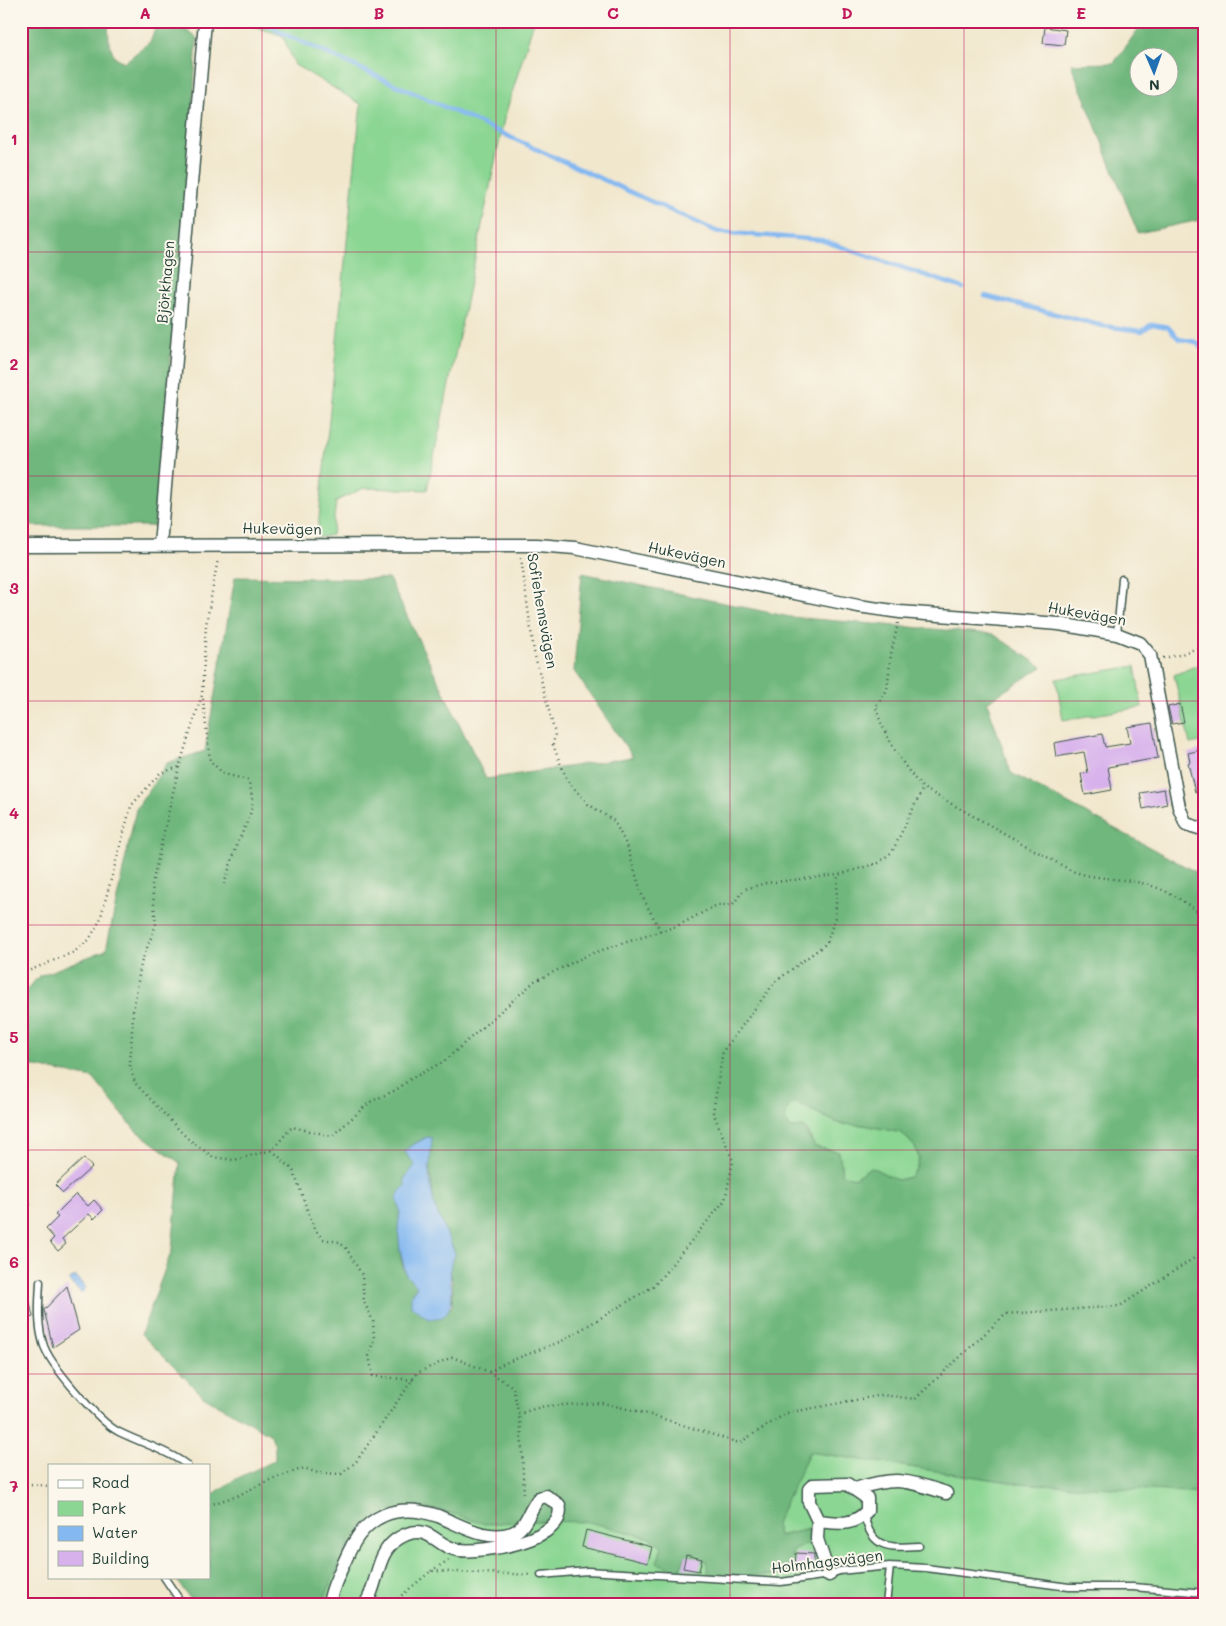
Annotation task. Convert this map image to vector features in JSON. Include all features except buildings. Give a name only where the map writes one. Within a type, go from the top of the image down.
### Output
[{"type":"street","name":"Björkhagen","points":[[160,545],[205,21]]},
{"type":"street","name":"Hukevägen","points":[[21,546],[519,545],[575,548],[785,592],[900,612],[1059,624],[1117,634],[1140,643],[1151,659]]},
{"type":"street","points":[[1151,659],[1179,807],[1186,824],[1199,828]]},
{"type":"street","points":[[855,1489],[878,1482],[904,1480],[946,1493]]},
{"type":"street","points":[[818,1521],[845,1523],[859,1520],[867,1511],[868,1498],[847,1484],[813,1485],[810,1489],[809,1502],[818,1521],[817,1539],[829,1575]]},
{"type":"street","points":[[329,1605],[334,1585],[354,1539],[369,1522],[377,1517],[388,1513],[418,1511],[438,1516],[468,1530],[505,1535],[513,1533],[524,1525],[538,1498],[546,1496],[559,1505],[560,1518],[549,1530],[504,1546],[467,1551],[451,1548],[429,1534],[410,1533],[399,1538],[389,1545],[383,1555],[374,1587],[365,1605]]},
{"type":"lane","points":[[1117,634],[1122,579]]},
{"type":"lane","points":[[40,1282],[40,1328],[43,1344],[54,1364],[106,1425],[170,1454],[186,1464]]},
{"type":"lane","points":[[864,1514],[868,1530],[875,1541],[890,1546],[919,1546]]},
{"type":"lane","points":[[886,1605],[890,1566]]},
{"type":"lane","name":"Holmhagsvägen","points":[[541,1575],[587,1571],[781,1582],[829,1575],[839,1571],[890,1566],[965,1572],[1033,1584],[1069,1587],[1133,1587],[1205,1593]]},
{"type":"lane","points":[[165,1578],[183,1605]]},
{"type":"path","points":[[218,545],[214,586],[205,633],[202,695],[210,761],[224,774],[248,780],[253,794],[250,819],[239,841],[224,884]]},
{"type":"path","name":"Sofiehemsvägen","points":[[519,545],[527,589],[534,652],[551,709],[555,734],[553,745],[567,780],[588,804],[614,821],[627,846],[643,898],[661,932]]},
{"type":"path","points":[[900,612],[891,654],[887,690],[876,706],[878,719],[912,777],[923,788],[1072,871],[1089,877],[1154,886],[1185,902],[1205,918]]},
{"type":"path","points":[[1151,659],[1179,655],[1205,645]]},
{"type":"path","points":[[202,695],[179,768],[152,884],[156,925],[141,963],[133,1012],[130,1067],[135,1084],[187,1138],[213,1157],[234,1160],[272,1150],[292,1127],[332,1136],[370,1102],[396,1090],[412,1078],[443,1062],[536,982],[590,954],[661,932],[717,905],[732,905],[746,889],[766,883],[838,875],[878,863],[892,852],[923,788]]},
{"type":"path","points":[[21,974],[74,952],[89,940],[100,920],[131,806],[160,773],[179,768]]},
{"type":"path","points":[[489,1372],[505,1363],[562,1341],[654,1286],[725,1200],[733,1161],[713,1112],[723,1051],[775,982],[827,943],[835,918],[838,875]]},
{"type":"path","points":[[1205,1081],[1198,1154],[1205,1189]]},
{"type":"path","points":[[272,1150],[293,1170],[314,1228],[323,1239],[339,1242],[346,1248],[362,1275],[364,1302],[373,1321],[374,1338],[369,1356],[373,1376],[413,1380]]},
{"type":"path","points":[[21,1200],[33,1207]]},
{"type":"path","points":[[518,1414],[544,1406],[603,1403],[648,1414],[739,1443],[787,1413],[882,1395],[915,1399],[1006,1314],[1120,1306],[1205,1252]]},
{"type":"path","points":[[210,1505],[239,1495],[272,1479],[304,1468],[318,1473],[341,1474],[356,1462],[417,1374],[452,1356],[489,1372],[513,1387],[518,1414],[525,1503]]},
{"type":"path","points":[[21,1483],[48,1486]]},
{"type":"path","points":[[390,1605],[431,1572],[467,1551]]},
{"type":"path","points":[[431,1572],[541,1575]]},
{"type":"green space","points":[[21,21],[108,21],[109,43],[115,58],[125,62],[150,42],[156,27],[176,23],[197,38],[188,186],[154,526],[21,526]]},
{"type":"green space","points":[[239,21],[534,21],[504,119],[427,490],[364,488],[336,501],[332,535],[317,538],[361,104],[295,65],[283,36]]},
{"type":"green space","points":[[1144,21],[1205,21],[1205,219],[1138,233],[1071,64],[1114,63]]},
{"type":"green space","points":[[582,573],[790,617],[993,634],[1042,667],[987,702],[1011,773],[1205,877],[1205,1493],[1017,1483],[809,1452],[776,1523],[778,1536],[810,1529],[810,1543],[793,1551],[787,1575],[709,1576],[706,1561],[686,1556],[679,1571],[657,1563],[662,1546],[651,1538],[589,1522],[529,1521],[484,1524],[451,1513],[422,1508],[384,1512],[352,1538],[321,1605],[194,1605],[176,1578],[210,1578],[210,1496],[234,1480],[275,1460],[275,1446],[271,1435],[203,1396],[141,1334],[172,1250],[180,1163],[135,1130],[93,1078],[21,1064],[21,997],[39,976],[106,950],[136,809],[167,763],[205,751],[235,577],[389,579],[486,779],[633,757],[574,671]],"holes":[[[794,1102],[840,1124],[864,1125],[902,1133],[915,1147],[919,1158],[916,1169],[910,1177],[897,1180],[871,1167],[854,1178],[842,1174],[839,1152],[815,1147],[803,1127],[791,1128],[785,1120],[788,1107]],[[426,1137],[434,1205],[455,1253],[449,1265],[453,1285],[452,1307],[429,1319],[411,1306],[412,1292],[417,1286],[408,1277],[403,1267],[399,1234],[400,1191],[405,1186],[415,1165],[405,1152],[409,1147]]]},
{"type":"green space","points":[[1205,662],[1205,741],[1190,744],[1174,675]]},
{"type":"green space","points":[[1135,666],[1142,707],[1063,720],[1056,679]]},
{"type":"green space","points":[[1205,794],[1205,816],[1202,817],[1198,805],[1201,804],[1200,796]]},
{"type":"green space","points":[[794,1102],[840,1124],[864,1125],[902,1133],[915,1147],[919,1158],[916,1169],[910,1177],[897,1180],[871,1167],[854,1178],[842,1174],[839,1152],[815,1147],[806,1129],[791,1128],[785,1120],[788,1107]]},
{"type":"green space","points":[[809,1452],[1017,1483],[1203,1492],[1205,1605],[321,1605],[352,1538],[384,1512],[422,1508],[529,1521],[589,1521],[651,1538],[662,1546],[679,1571],[685,1556],[707,1561],[710,1576],[787,1575],[793,1551],[809,1529],[778,1536],[776,1523]]},
{"type":"water","points":[[427,1137],[432,1138],[429,1174],[434,1205],[455,1253],[450,1270],[452,1294],[448,1310],[443,1317],[429,1319],[411,1306],[411,1295],[417,1286],[406,1275],[400,1250],[398,1228],[400,1211],[397,1198],[405,1186],[405,1178],[415,1165],[405,1152],[409,1147]]},
{"type":"water","points":[[75,1276],[86,1288],[81,1293],[69,1281]]},
{"type":"waterway","points":[[255,21],[272,26],[278,31],[718,232],[821,240],[963,288]]},
{"type":"waterway","points":[[985,296],[1103,326],[1142,331],[1152,324],[1168,327],[1179,339],[1196,342],[1205,351]]}]
